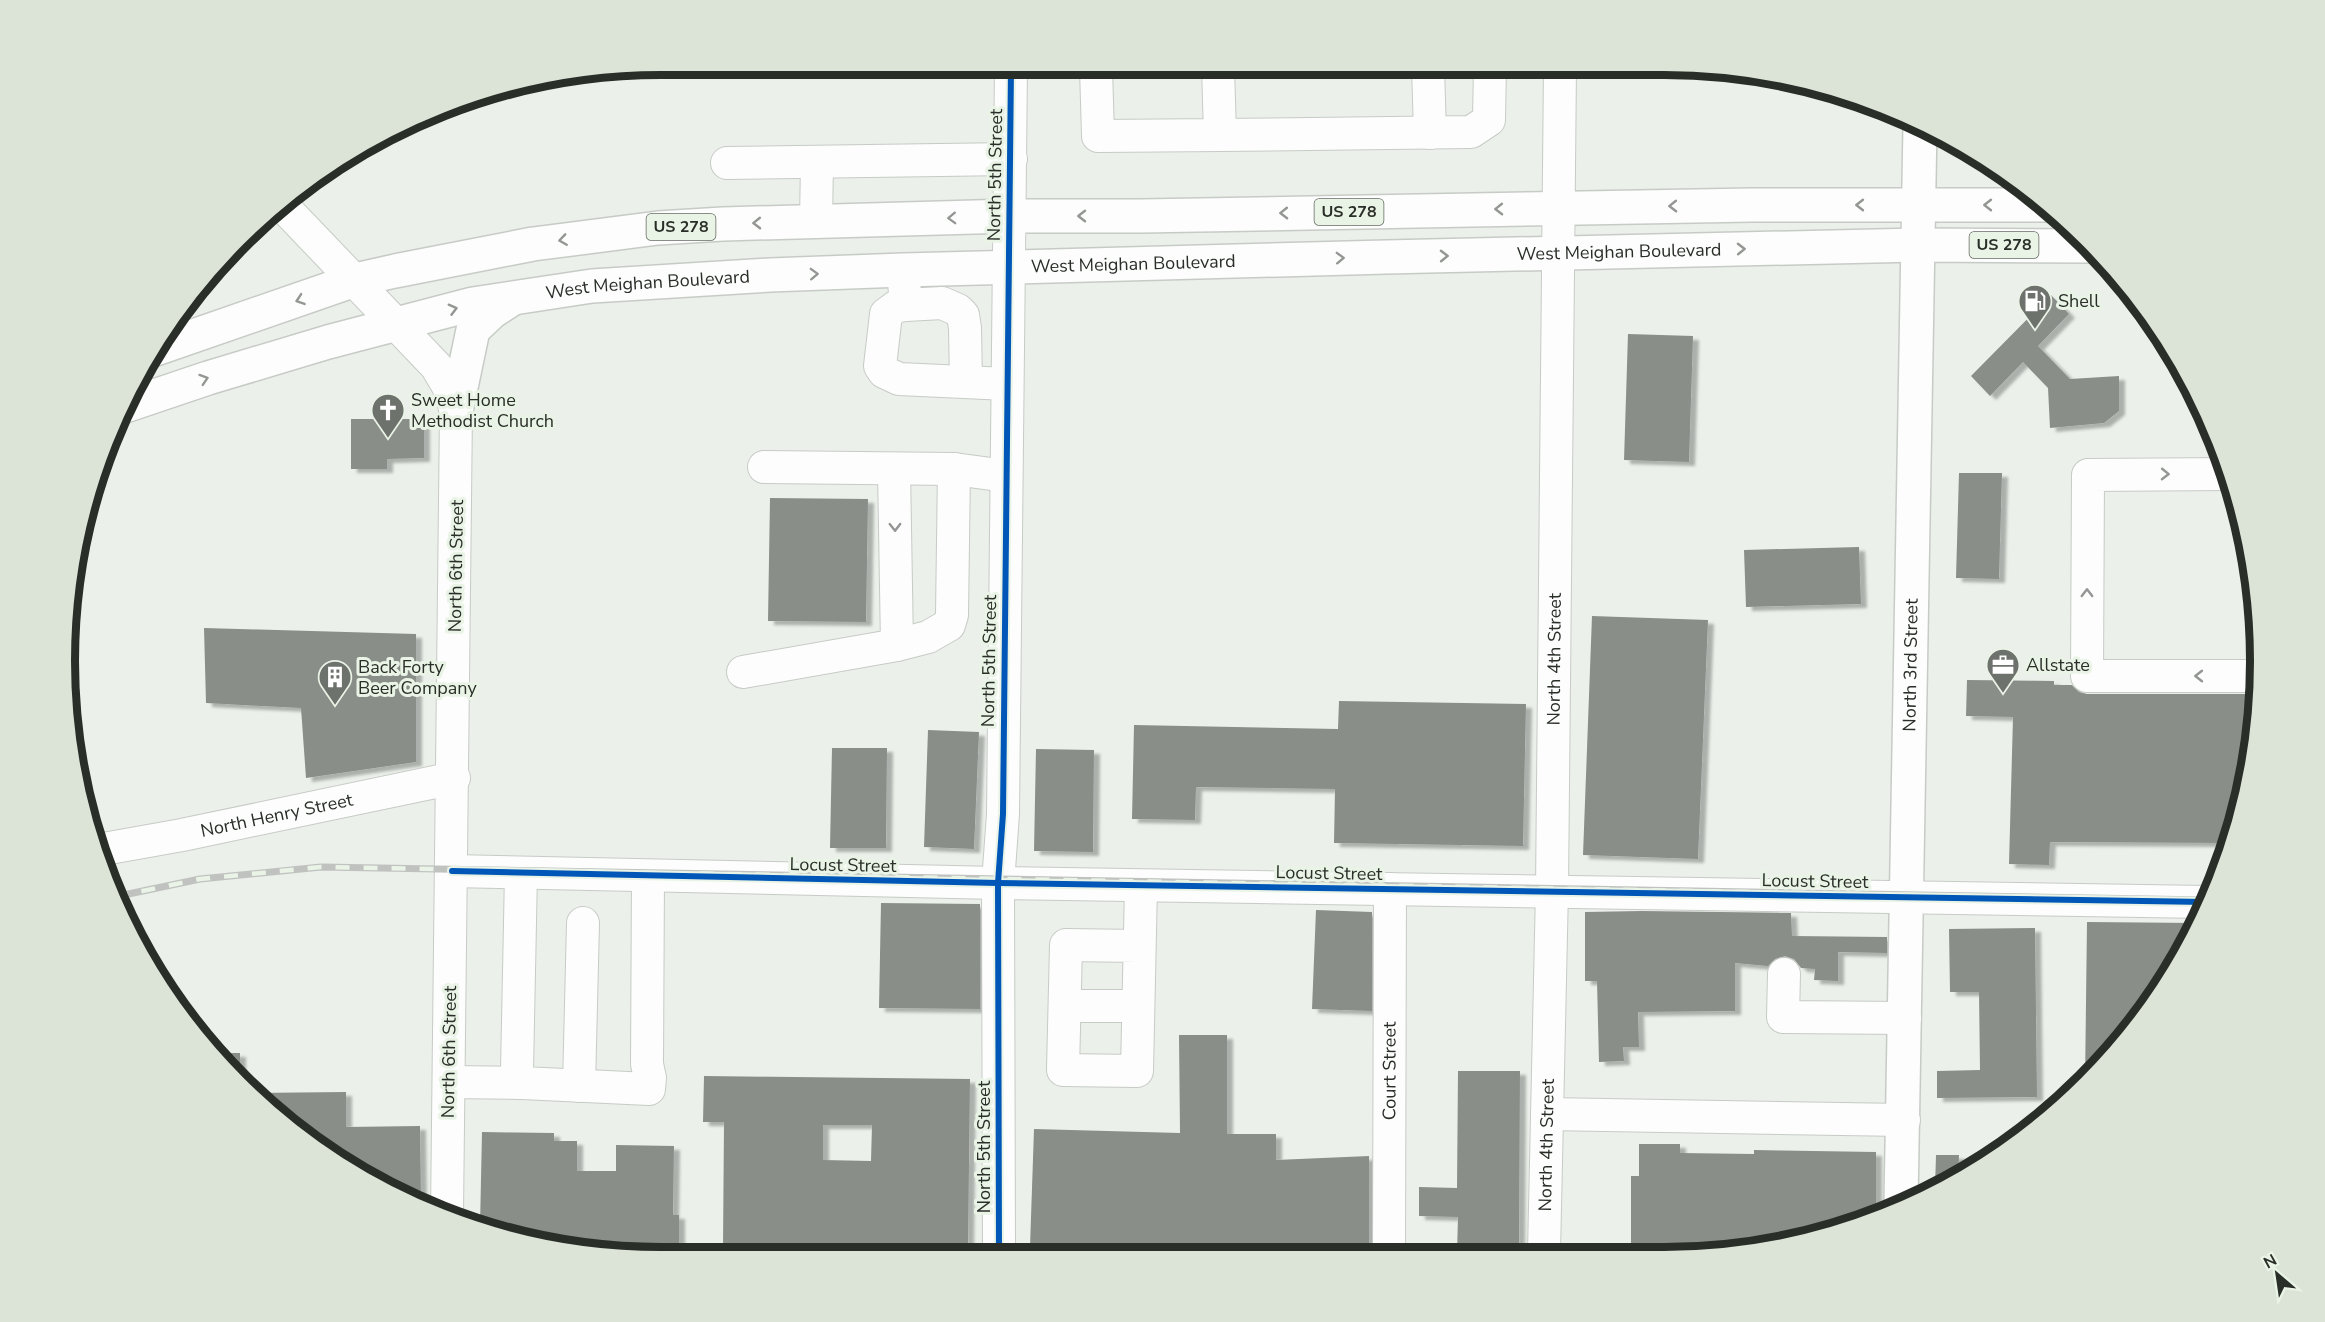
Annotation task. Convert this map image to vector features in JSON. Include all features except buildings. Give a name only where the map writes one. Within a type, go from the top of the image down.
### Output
[{"type":"main road","name":"North 3rd Street","points":[[1901,1196],[1920,134]]},
{"type":"main road","name":"US 278","points":[[168,345],[356,280],[473,254],[592,235],[723,224],[1010,216],[1141,216],[1558,207],[2032,205]]},
{"type":"main road","name":"West Meighan Boulevard","points":[[135,403],[268,359],[473,304],[592,286],[1008,267],[1918,245],[2077,246]]},
{"type":"main road","points":[[456,411],[473,330],[492,312],[514,298]]},
{"type":"street","name":"North 5th Street","points":[[999,1247],[998,883],[1003,814],[1011,75]]},
{"type":"street","points":[[1096,75],[1098,136],[1471,132],[1489,120],[1490,75]]},
{"type":"street","points":[[1218,75],[1220,135]]},
{"type":"street","points":[[1428,75],[1430,133]]},
{"type":"street","name":"North 4th Street","points":[[1544,1247],[1551,892],[1560,75]]},
{"type":"street","points":[[727,163],[1011,159]]},
{"type":"street","points":[[816,222],[817,162]]},
{"type":"street","name":"North 6th Street","points":[[287,210],[436,366],[448,386],[456,411],[454,778],[447,1206]]},
{"type":"street","points":[[903,270],[906,305]]},
{"type":"street","points":[[966,382],[965,328],[963,315],[958,310],[942,303],[897,306],[886,314],[880,366],[884,372],[899,379],[1007,384]]},
{"type":"street","points":[[764,467],[954,470],[1006,476]]},
{"type":"street","points":[[894,469],[897,645]]},
{"type":"street","points":[[743,672],[897,645],[928,637],[949,625],[952,615],[954,470]]},
{"type":"street","points":[[2219,474],[2088,475],[2087,676],[2250,676]]},
{"type":"street","name":"North Henry Street","points":[[106,849],[182,836],[454,778]]},
{"type":"street","name":"Locust Street","points":[[452,871],[998,883],[2198,902]]},
{"type":"street","points":[[521,873],[517,1071],[522,1083]]},
{"type":"street","points":[[449,1082],[649,1089],[651,1078],[647,1064],[648,876]]},
{"type":"street","points":[[1139,946],[1066,945],[1064,1070],[1137,1071],[1141,885]]},
{"type":"street","name":"Court Street","points":[[1389,1247],[1390,889]]},
{"type":"street","points":[[579,1086],[583,923]]},
{"type":"street","points":[[1784,974],[1783,1017],[1905,1018]]},
{"type":"street","points":[[1065,1006],[1138,1006]]},
{"type":"street","points":[[1547,1114],[1904,1120]]},
{"type":"railway","points":[[124,895],[200,879],[321,867],[2199,900]]},
{"type":"cycle path","points":[[999,1247],[998,883],[1003,814],[1011,75]]},
{"type":"cycle path","points":[[452,871],[998,883],[2198,902]]},
{"type":"place","name":"Shell","points":[[2035,330]]},
{"type":"place","name":"Sweet Home Methodist Church","points":[[388,439]]},
{"type":"place","name":"Allstate","points":[[2003,694]]},
{"type":"place","name":"Back Forty Beer Company","points":[[335,706]]}]
